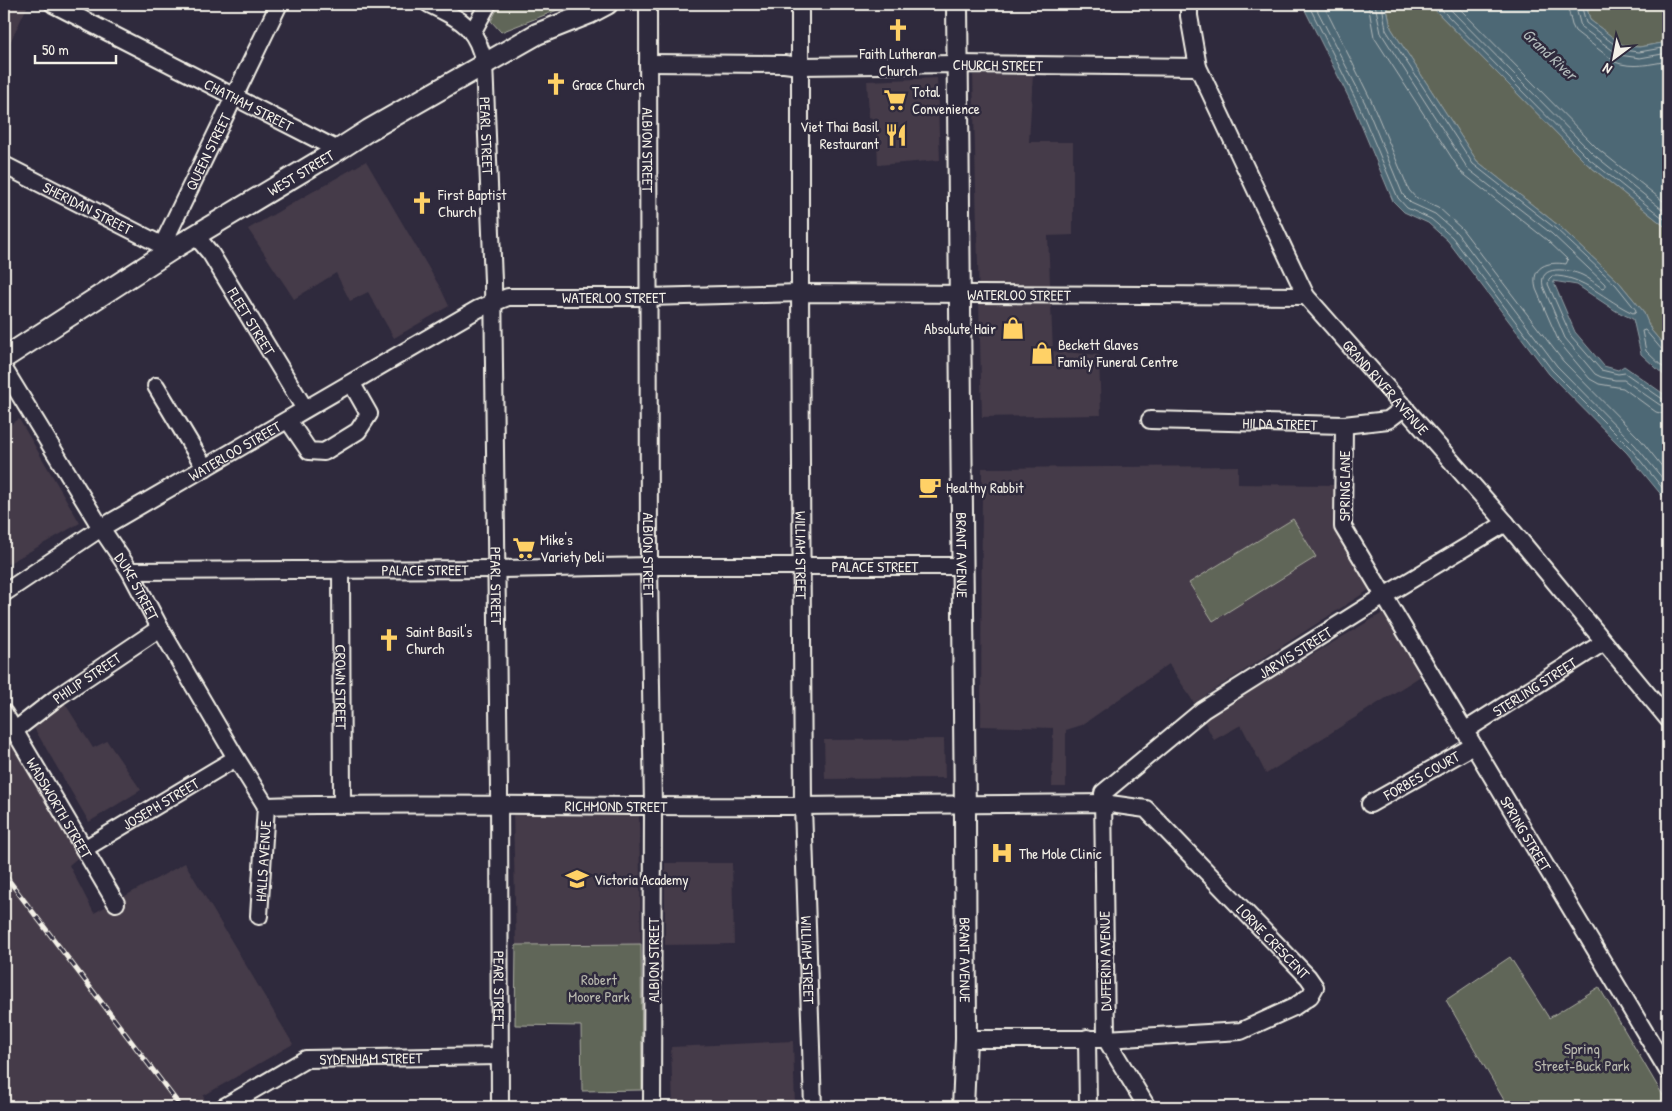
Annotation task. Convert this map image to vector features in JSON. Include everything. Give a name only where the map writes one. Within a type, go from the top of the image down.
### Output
[{"type":"main road","name":"WEST STREET","points":[[4,358],[166,248],[196,236],[484,63],[537,34],[590,13],[607,4]]},
{"type":"main road","name":"BRANT AVENUE","points":[[956,4],[965,804],[966,1039],[963,1107]]},
{"type":"street","name":"CHATHAM STREET","points":[[53,4],[338,150]]},
{"type":"street","name":"QUEEN STREET","points":[[166,248],[234,97],[279,4]]},
{"type":"street","points":[[429,4],[462,21],[472,33],[488,4]]},
{"type":"street","name":"ALBION STREET","points":[[648,4],[649,566],[653,806],[652,1107]]},
{"type":"street","name":"WILLIAM STREET","points":[[800,4],[803,806],[814,1107]]},
{"type":"street","name":"GRAND RIVER AVENUE","points":[[1189,4],[1189,16],[1198,67],[1306,296],[1506,523],[1668,720]]},
{"type":"street","name":"PEARL STREET","points":[[472,33],[480,44],[484,63],[493,303],[497,569],[500,1107]]},
{"type":"street","name":"CHURCH STREET","points":[[648,63],[784,64],[800,66],[957,64],[1198,67]]},
{"type":"street","name":"SHERIDAN STREET","points":[[4,165],[166,248]]},
{"type":"street","name":"FLEET STREET","points":[[196,236],[211,254],[305,409]]},
{"type":"street","name":"WATERLOO STREET","points":[[4,593],[102,528],[478,309],[508,297],[648,298],[800,293],[1306,296]]},
{"type":"street","name":"DUKE STREET","points":[[4,369],[130,571],[160,628],[266,806]]},
{"type":"street","points":[[288,420],[309,451],[324,452],[358,432],[369,414],[352,384]]},
{"type":"street","points":[[156,386],[205,468]]},
{"type":"street","name":"HILDA STREET","points":[[1150,420],[1344,425],[1388,420],[1405,407]]},
{"type":"street","name":"SPRING LANE","points":[[1344,425],[1343,527],[1384,596]]},
{"type":"street","name":"JARVIS STREET","points":[[1103,803],[1103,793],[1203,710],[1384,596],[1506,523]]},
{"type":"street","name":"PALACE STREET","points":[[130,571],[801,565],[962,566]]},
{"type":"street","name":"CROWN STREET","points":[[341,569],[342,804]]},
{"type":"street","name":"SPRING STREET","points":[[1384,596],[1466,730],[1473,746],[1668,1071]]},
{"type":"street","name":"PHILIP STREET","points":[[14,731],[59,696],[160,628]]},
{"type":"street","name":"STERLING STREET","points":[[1466,730],[1604,642]]},
{"type":"street","name":"WADSWORTH STREET","points":[[4,713],[116,903]]},
{"type":"street","name":"FORBES COURT","points":[[1370,804],[1473,746]]},
{"type":"street","name":"JOSEPH STREET","points":[[84,849],[236,758]]},
{"type":"street","name":"LORNE CRESCENT","points":[[965,804],[1103,803],[1146,808],[1308,977],[1314,987],[1310,996],[1294,1007],[1241,1032],[1106,1039],[966,1039]]},
{"type":"street","name":"DUFFERIN AVENUE","points":[[1103,803],[1106,1039]]},
{"type":"street","name":"RICHMOND STREET","points":[[266,806],[342,804],[803,806],[965,804]]},
{"type":"street","name":"HALLS AVENUE","points":[[259,916],[266,806]]},
{"type":"street","points":[[1087,1038],[1088,1107]]},
{"type":"street","points":[[1106,1039],[1147,1107]]},
{"type":"street","name":"SYDENHAM STREET","points":[[224,1107],[306,1059],[500,1056]]},
{"type":"shaded area","points":[[4,4],[28,5],[4,55]]},
{"type":"shaded area","points":[[973,75],[1033,75],[1029,142],[1073,142],[1073,235],[1048,236],[1053,351],[1099,355],[1101,415],[982,417]]},
{"type":"shaded area","points":[[937,78],[940,160],[878,165],[876,120],[869,117],[867,81]]},
{"type":"shaded area","points":[[366,161],[441,289],[449,306],[394,338],[368,292],[350,301],[336,273],[294,299],[248,229]]},
{"type":"shaded area","points":[[19,419],[80,523],[4,566],[4,429]]},
{"type":"shaded area","points":[[1238,466],[1238,484],[1340,485],[1343,533],[1375,586],[1194,703],[1169,664],[1082,725],[1066,730],[1066,787],[1052,787],[1053,728],[981,726],[982,468]]},
{"type":"shaded area","points":[[1386,611],[1424,674],[1266,774],[1241,725],[1214,740],[1203,719]]},
{"type":"shaded area","points":[[64,702],[93,748],[107,741],[141,790],[89,822],[30,721]]},
{"type":"shaded area","points":[[4,727],[80,856],[69,865],[94,913],[185,863],[293,1044],[203,1096],[206,1101],[216,1107],[4,1107]]},
{"type":"shaded area","points":[[944,739],[945,778],[825,779],[824,740]]},
{"type":"shaded area","name":"Victoria Academy","points":[[513,812],[639,813],[641,944],[516,945]]},
{"type":"shaded area","points":[[665,863],[732,863],[734,944],[665,945]]},
{"type":"shaded area","points":[[793,1041],[795,1107],[673,1107],[671,1047]]},
{"type":"green space","points":[[500,4],[573,4],[501,32],[491,21]]},
{"type":"green space","points":[[1386,4],[1429,4],[1586,163],[1668,229],[1668,350],[1651,330],[1643,311],[1619,282],[1559,226],[1477,161],[1391,28]]},
{"type":"green space","points":[[1586,4],[1668,4],[1668,42],[1639,47],[1624,46],[1590,20]]},
{"type":"green space","points":[[1293,519],[1316,557],[1213,621],[1189,583]]},
{"type":"green space","name":"Robert Moore Park","points":[[641,944],[642,1090],[582,1091],[581,1026],[515,1025],[516,945]]},
{"type":"green space","name":"Spring Street-Buck Park","points":[[1510,957],[1549,1018],[1599,987],[1668,1107],[1508,1107],[1446,1000]]},
{"type":"water","points":[[1302,4],[1386,4],[1391,28],[1477,161],[1559,226],[1619,282],[1643,311],[1651,330],[1668,350],[1668,379],[1641,354],[1633,319],[1616,311],[1577,285],[1553,281],[1575,332],[1604,366],[1618,370],[1624,366],[1668,397],[1668,503],[1627,453],[1549,374],[1448,241],[1428,223],[1404,212],[1393,201],[1354,108]]},
{"type":"water","name":"Grand River","points":[[1429,4],[1586,4],[1590,20],[1624,46],[1639,47],[1668,42],[1668,229],[1586,163]]},
{"type":"railway","points":[[4,874],[181,1107]]},
{"type":"place","name":"Faith Lutheran Church","points":[[898,30]]},
{"type":"place","name":"Grace Church","points":[[556,84]]},
{"type":"place","name":"Total Convenience","points":[[895,100]]},
{"type":"place","name":"Viet Thai Basil Restaurant","points":[[896,135]]},
{"type":"place","name":"First Baptist Church","points":[[422,203]]},
{"type":"place","name":"Absolute Hair","points":[[1013,328]]},
{"type":"place","name":"Beckett Glaves Family Funeral Centre","points":[[1042,353]]},
{"type":"place","name":"Healthy Rabbit","points":[[930,487]]},
{"type":"place","name":"Mike's Variety Deli","points":[[524,548]]},
{"type":"place","name":"Saint Basil's Church","points":[[389,640]]},
{"type":"place","name":"The Mole Clinic","points":[[1002,853]]},
{"type":"place","name":"Victoria Academy","points":[[577,879]]}]
